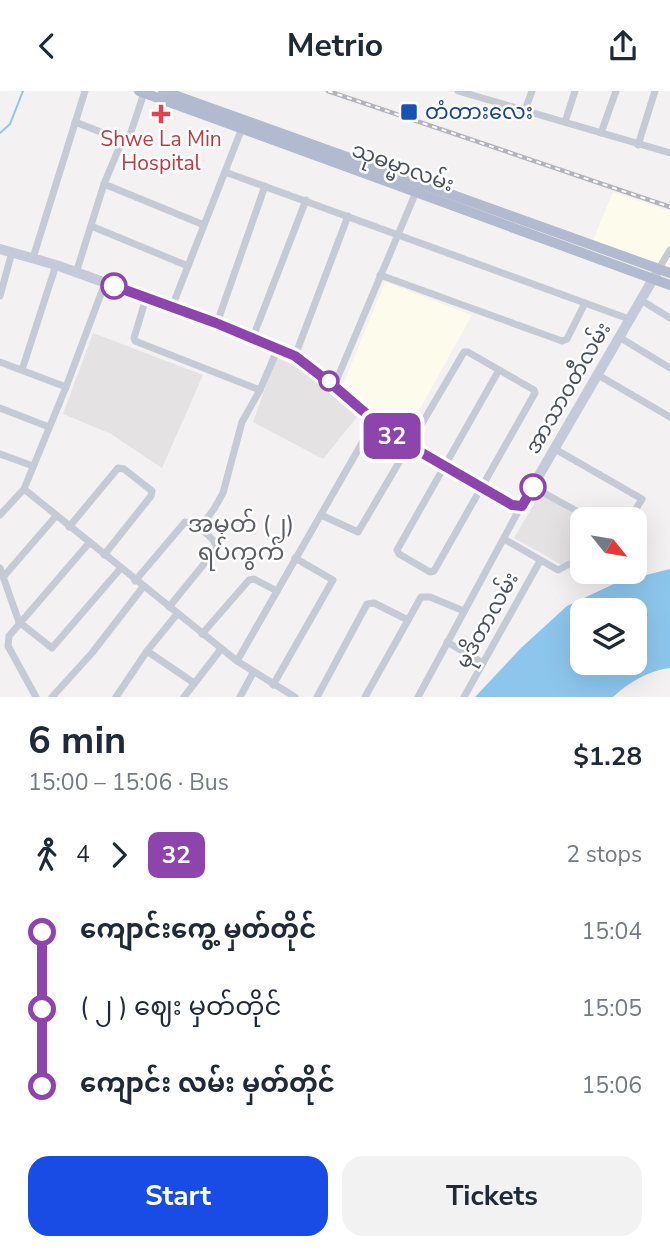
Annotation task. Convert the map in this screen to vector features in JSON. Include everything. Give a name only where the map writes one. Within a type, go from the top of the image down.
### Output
[{"type":"main road","name":"သုဓမ္မာလမ်း","points":[[163,91],[176,101],[242,128],[655,275]]},
{"type":"main road","name":"သုဓမ္မာလမ်း","points":[[142,92],[176,101],[655,275]]},
{"type":"main road","points":[[0,249],[76,272],[253,337],[295,356],[408,447],[516,506]]},
{"type":"main road","points":[[655,275],[670,273]]},
{"type":"main road","points":[[655,275],[670,285]]},
{"type":"main road","name":"အာသာဝတီလမ်း","points":[[516,506],[533,487],[655,275]]},
{"type":"street","points":[[33,258],[85,91]]},
{"type":"street","points":[[458,91],[670,153]]},
{"type":"street","points":[[488,100],[491,91]]},
{"type":"street","points":[[525,110],[531,91]]},
{"type":"street","points":[[565,122],[575,91]]},
{"type":"street","points":[[601,133],[616,91]]},
{"type":"street","points":[[638,145],[656,91]]},
{"type":"street","points":[[76,272],[104,184],[131,132],[142,92]]},
{"type":"street","points":[[75,122],[124,141]]},
{"type":"street","points":[[172,307],[242,128]]},
{"type":"street","points":[[225,172],[629,319]]},
{"type":"street","points":[[104,184],[204,225]]},
{"type":"street","points":[[216,323],[264,186]]},
{"type":"street","points":[[334,386],[416,192]]},
{"type":"street","points":[[253,337],[306,200]]},
{"type":"street","points":[[295,356],[348,216]]},
{"type":"street","points":[[91,226],[188,266]]},
{"type":"street","points":[[655,275],[670,250]]},
{"type":"street","points":[[0,296],[12,252]]},
{"type":"street","points":[[22,370],[56,265]]},
{"type":"street","points":[[380,275],[565,341],[585,303]]},
{"type":"street","points":[[0,515],[24,489],[105,283]]},
{"type":"street","points":[[146,298],[135,341],[260,390]]},
{"type":"street","points":[[641,300],[670,318]]},
{"type":"street","points":[[619,337],[670,368]]},
{"type":"street","points":[[199,529],[223,493],[242,422],[260,390],[278,348]]},
{"type":"street","points":[[321,515],[358,532],[464,352],[499,370],[535,393],[432,573],[399,554],[397,549],[499,370]]},
{"type":"street","points":[[0,362],[66,387]]},
{"type":"street","points":[[598,375],[670,417]]},
{"type":"street","points":[[0,408],[49,427]]},
{"type":"street","points":[[237,661],[374,422]]},
{"type":"street","points":[[555,449],[642,499],[637,507]]},
{"type":"street","points":[[0,454],[33,466]]},
{"type":"street","points":[[69,527],[118,468],[124,468],[153,493],[104,555]]},
{"type":"street","points":[[533,487],[570,507]]},
{"type":"street","points":[[24,489],[221,649],[291,696]]},
{"type":"street","points":[[418,697],[505,539],[516,506]]},
{"type":"street","points":[[4,576],[56,516]]},
{"type":"street","points":[[135,580],[185,522],[188,521],[199,529],[218,545],[169,607]]},
{"type":"street","points":[[505,539],[540,561],[562,569],[570,564]]},
{"type":"street","points":[[36,697],[8,646],[9,636],[89,543]]},
{"type":"street","points":[[273,685],[333,580],[295,558]]},
{"type":"street","name":"မုဒိတာလမ်း","points":[[464,697],[540,561]]},
{"type":"street","points":[[0,568],[19,622],[52,648],[120,569]]},
{"type":"street","points":[[202,634],[249,580],[254,579],[277,591]]},
{"type":"street","points":[[52,697],[92,653],[144,587]]},
{"type":"street","points":[[365,697],[424,596],[464,611]]},
{"type":"street","points":[[317,697],[368,604],[374,603],[408,620]]},
{"type":"street","points":[[116,697],[177,614]]},
{"type":"street","points":[[446,642],[483,663]]},
{"type":"street","points":[[184,697],[221,649]]},
{"type":"street","points":[[148,651],[194,683]]},
{"type":"street","points":[[240,697],[253,673]]},
{"type":"shaded area","points":[[613,192],[670,211],[670,267],[592,242]]},
{"type":"shaded area","points":[[385,282],[472,315],[405,436],[342,387]]},
{"type":"shaded area","points":[[93,333],[203,375],[162,468],[111,434],[63,414]]},
{"type":"shaded area","points":[[276,358],[299,367],[357,417],[323,459],[253,422]]},
{"type":"shaded area","points":[[540,494],[570,512],[570,563],[564,566],[514,538]]},
{"type":"water","points":[[670,569],[670,668],[647,675],[647,598],[584,598],[612,585],[648,585],[648,574]]},
{"type":"water","points":[[570,605],[570,675],[646,675],[613,697],[475,697],[521,648]]},
{"type":"waterway","points":[[0,133],[10,124],[23,91]]},
{"type":"railway","points":[[328,91],[670,207]]},
{"type":"bus line","name":"32","points":[[114,286],[253,337],[295,356],[408,447],[512,505],[522,506],[533,487]]},
{"type":"place","name":"တံတားလေး","points":[[409,112]]},
{"type":"place","name":"Shwe La Min Hospital","points":[[161,114]]},
{"type":"district","name":"အမှတ် (၂) ရပ်ကွက်","points":[[241,538]]}]
